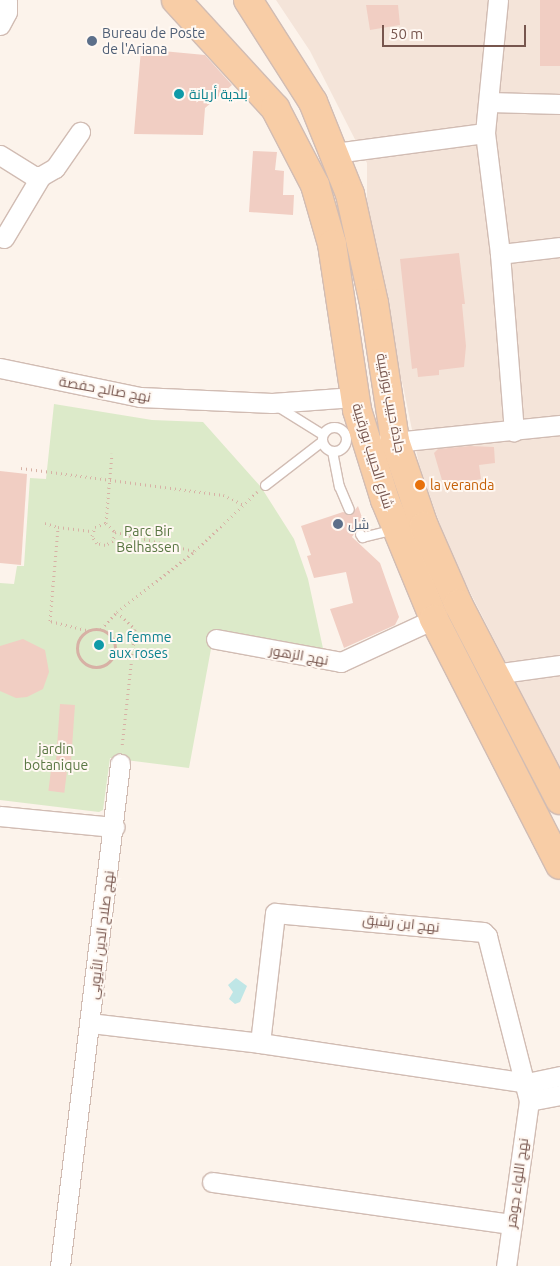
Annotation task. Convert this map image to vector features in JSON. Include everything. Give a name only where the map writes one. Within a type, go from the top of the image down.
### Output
[{"type":"main road","name":"شارع الحبيب بورقيبة","points":[[176,0],[276,108],[315,185],[332,244],[349,414],[356,444],[397,529],[434,620],[560,864]]},
{"type":"main road","name":"جادة حبيب بورقيبة","points":[[248,0],[304,86],[335,153],[360,235],[395,442],[424,526],[458,604],[560,800]]},
{"type":"street","points":[[0,25],[7,12],[7,0]]},
{"type":"street","points":[[498,0],[485,133],[500,254],[514,431]]},
{"type":"street","points":[[489,102],[560,104]]},
{"type":"street","points":[[4,238],[41,176],[55,168],[80,132]]},
{"type":"street","points":[[335,153],[485,133]]},
{"type":"street","points":[[0,155],[33,176],[41,176]]},
{"type":"street","points":[[500,254],[560,247]]},
{"type":"street","name":"نهج صالح حفصة","points":[[0,368],[140,398],[272,403],[349,414]]},
{"type":"street","points":[[356,444],[514,431],[560,425]]},
{"type":"street","name":"نهج الزهور","points":[[216,639],[342,662],[434,620]]},
{"type":"street","points":[[494,674],[560,665]]},
{"type":"street","name":"نهج صلاح الدين الأيوبي","points":[[60,1266],[114,828],[120,764]]},
{"type":"street","points":[[0,816],[114,828]]},
{"type":"street","name":"نهج ابن رشيق","points":[[260,1043],[275,912],[476,931],[487,936],[528,1092]]},
{"type":"street","points":[[90,1022],[260,1043],[528,1092],[560,1095]]},
{"type":"street","points":[[528,1092],[560,1076]]},
{"type":"street","name":"نهج اللواء جوهر","points":[[506,1266],[528,1092]]},
{"type":"street","points":[[212,1182],[512,1224]]},
{"type":"lane","points":[[272,403],[322,437],[332,451],[339,486],[349,510]]},
{"type":"lane","points":[[265,485],[322,437],[331,427],[349,414]]},
{"type":"lane","points":[[332,451],[356,444]]},
{"type":"lane","points":[[360,534],[362,537],[397,529]]},
{"type":"path","points":[[106,523],[112,453]]},
{"type":"path","points":[[21,468],[110,482],[223,495],[242,504]]},
{"type":"path","points":[[101,629],[117,612],[195,551],[242,504],[265,485]]},
{"type":"path","points":[[45,523],[58,527],[93,531]]},
{"type":"path","points":[[106,523],[98,524],[93,531],[94,540],[105,545],[113,541],[115,532]]},
{"type":"path","points":[[106,523],[115,532],[195,551]]},
{"type":"path","points":[[58,527],[50,621],[86,630],[101,629],[113,638],[115,653],[106,665],[98,667],[84,663],[76,650],[77,642],[86,630]]},
{"type":"path","points":[[117,612],[135,629],[120,764]]},
{"type":"shaded area","points":[[276,0],[560,0],[560,769],[449,551],[419,464],[403,386],[367,255],[367,163],[310,51]]},
{"type":"green space","name":"Parc Bir Belhassen","points":[[54,404],[152,420],[203,422],[261,487],[294,539],[308,579],[324,653],[213,638],[189,768],[110,758],[103,810],[99,812],[0,800],[0,583],[14,584],[17,566],[24,566],[30,478],[46,479]]},
{"type":"water","points":[[236,978],[247,986],[240,1002],[235,1004],[229,999],[233,992],[228,985]]},
{"type":"building","points":[[540,0],[560,0],[560,66],[540,66]]},
{"type":"building","points":[[366,5],[398,5],[400,25],[370,30]]},
{"type":"building","name":"بلدية أريانة","points":[[141,49],[205,55],[232,85],[205,108],[203,135],[134,134]]},
{"type":"building","points":[[253,151],[277,152],[275,170],[284,171],[283,195],[294,195],[293,215],[249,212]]},
{"type":"building","points":[[459,253],[465,304],[462,304],[466,346],[464,367],[439,370],[439,375],[418,377],[417,368],[412,369],[400,259]]},
{"type":"building","points":[[470,446],[494,447],[495,463],[479,465],[481,479],[444,487],[434,453],[438,449]]},
{"type":"building","points":[[0,471],[27,474],[21,565],[0,563]]},
{"type":"building","points":[[358,506],[366,529],[357,529],[352,537],[380,563],[399,617],[395,625],[344,648],[330,609],[353,603],[346,572],[314,578],[307,556],[311,555],[301,526],[343,512],[351,515]]},
{"type":"building","points":[[23,639],[45,650],[49,672],[43,689],[27,697],[16,698],[0,691],[0,646]]},
{"type":"building","points":[[60,704],[75,705],[70,770],[55,769]]},
{"type":"building","points":[[51,770],[67,772],[64,793],[48,791]]},
{"type":"place","name":"Bureau de Poste de l'Ariana","points":[[92,41]]},
{"type":"place","name":"بلدية أريانة","points":[[179,94]]},
{"type":"place","name":"la veranda","points":[[420,485]]},
{"type":"place","name":"شل","points":[[338,524]]},
{"type":"place","name":"La femme aux roses","points":[[99,645]]},
{"type":"park label","name":"jardin botanique","points":[[56,758]]}]
